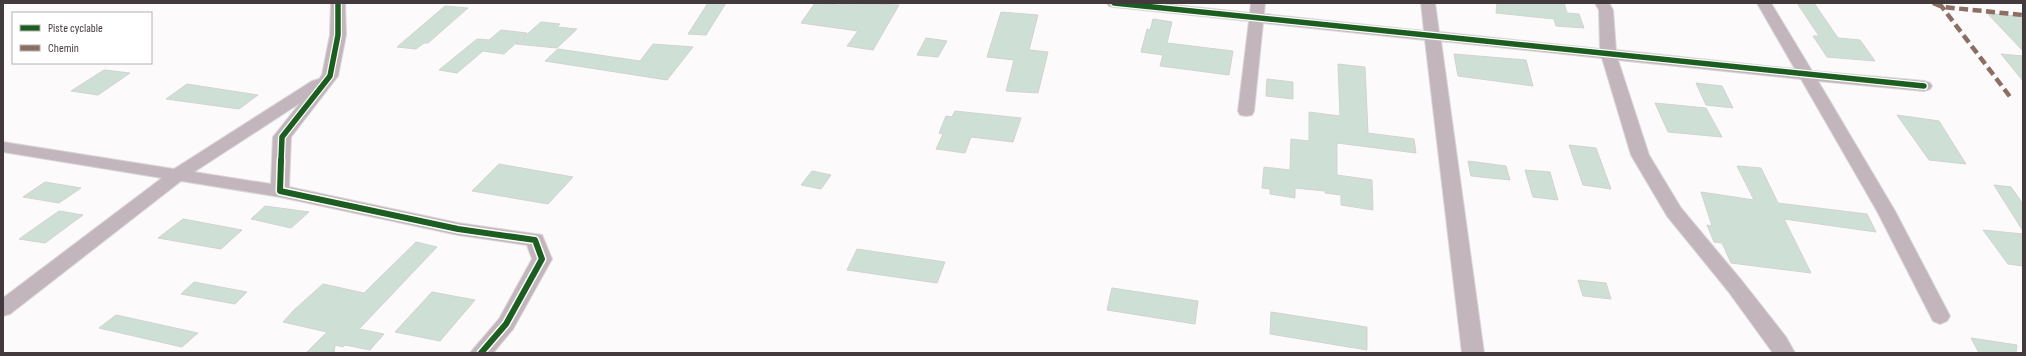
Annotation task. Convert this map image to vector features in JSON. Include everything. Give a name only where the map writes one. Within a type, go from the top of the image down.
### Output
[{"type":"street","points":[[280,191],[282,137],[330,76],[338,35],[338,3]]},
{"type":"street","points":[[1114,3],[1257,10],[1432,36],[1807,76],[1924,86]]},
{"type":"street","points":[[1428,3],[1474,353]]},
{"type":"street","points":[[1602,3],[1606,10],[1608,54],[1640,155],[1674,212],[1735,286],[1784,353]]},
{"type":"street","points":[[1764,3],[1886,211],[1940,316]]},
{"type":"street","points":[[1246,111],[1257,10]]},
{"type":"street","points":[[3,309],[177,175],[330,76]]},
{"type":"street","points":[[3,147],[280,191],[458,230],[535,240],[542,259],[506,324],[481,353]]},
{"type":"building","points":[[708,3],[726,3],[706,35],[688,34]]},
{"type":"building","points":[[815,3],[840,5],[841,3],[899,5],[873,50],[847,46],[858,31],[801,23]]},
{"type":"building","points":[[1497,3],[1564,3],[1567,13],[1579,14],[1584,28],[1556,26],[1554,19],[1496,13]]},
{"type":"building","points":[[1797,3],[1814,3],[1838,38],[1860,40],[1875,61],[1827,57],[1813,36],[1819,36]]},
{"type":"building","points":[[445,6],[468,8],[428,43],[424,43],[416,49],[397,47]]},
{"type":"building","points":[[1001,12],[1038,15],[1029,50],[1048,52],[1038,93],[1006,91],[1014,60],[987,57]]},
{"type":"building","points":[[1987,13],[2023,17],[2023,51]]},
{"type":"building","points":[[1153,19],[1172,22],[1167,43],[1233,51],[1229,75],[1160,66],[1163,55],[1141,52],[1147,29],[1150,30]]},
{"type":"building","points":[[541,22],[560,24],[557,27],[577,29],[557,48],[516,44]]},
{"type":"building","points":[[501,30],[527,33],[504,54],[483,51],[457,73],[439,70],[477,39],[489,40]]},
{"type":"building","points":[[926,38],[947,41],[938,57],[917,55]]},
{"type":"building","points":[[653,44],[693,47],[667,80],[545,61],[558,49],[640,61]]},
{"type":"building","points":[[1454,54],[1526,60],[1533,86],[1458,76]]},
{"type":"building","points":[[2001,54],[2023,56],[2023,81]]},
{"type":"building","points":[[1338,64],[1365,67],[1368,133],[1414,139],[1416,153],[1337,143],[1337,175],[1372,180],[1373,210],[1341,205],[1341,195],[1325,193],[1325,191],[1295,188],[1295,198],[1270,194],[1270,189],[1262,188],[1264,167],[1290,170],[1291,139],[1309,141],[1309,112],[1340,116]]},
{"type":"building","points":[[104,70],[130,73],[98,95],[71,91]]},
{"type":"building","points":[[1267,79],[1293,82],[1293,99],[1266,96]]},
{"type":"building","points":[[1696,83],[1722,86],[1733,108],[1706,105]]},
{"type":"building","points":[[187,84],[258,95],[239,109],[166,99]]},
{"type":"building","points":[[1655,103],[1706,108],[1722,137],[1668,132]]},
{"type":"building","points":[[955,111],[1021,118],[1013,142],[971,137],[965,153],[936,149],[943,134],[939,133],[946,116],[952,117]]},
{"type":"building","points":[[1897,115],[1939,121],[1966,164],[1929,160]]},
{"type":"building","points":[[1569,145],[1596,148],[1611,189],[1583,185]]},
{"type":"building","points":[[1468,161],[1506,166],[1510,180],[1471,176]]},
{"type":"building","points":[[499,164],[573,177],[548,204],[472,191]]},
{"type":"building","points":[[1737,166],[1761,168],[1778,203],[1867,214],[1876,232],[1784,219],[1811,273],[1731,263],[1722,243],[1714,242],[1707,225],[1712,226],[1701,192],[1754,200]]},
{"type":"building","points":[[1525,170],[1550,172],[1558,200],[1533,197]]},
{"type":"building","points":[[812,171],[831,175],[821,189],[801,185]]},
{"type":"building","points":[[45,182],[81,188],[59,203],[23,197]]},
{"type":"building","points":[[1994,185],[2011,187],[2023,204],[2023,231]]},
{"type":"building","points":[[265,206],[309,212],[291,228],[251,219]]},
{"type":"building","points":[[59,211],[83,215],[45,243],[19,239]]},
{"type":"building","points":[[183,219],[242,230],[221,249],[158,238]]},
{"type":"building","points":[[1983,230],[2023,234],[2023,266],[2008,264]]},
{"type":"building","points":[[416,242],[437,247],[359,329],[384,334],[370,350],[345,345],[343,347],[335,345],[334,353],[306,353],[327,332],[283,322],[294,310],[323,284],[364,293]]},
{"type":"building","points":[[857,249],[945,262],[937,283],[847,270]]},
{"type":"building","points":[[1578,280],[1606,283],[1611,299],[1583,296]]},
{"type":"building","points":[[194,282],[247,292],[235,304],[181,294]]},
{"type":"building","points":[[1112,288],[1198,301],[1195,324],[1107,310]]},
{"type":"building","points":[[432,292],[475,300],[440,341],[395,332]]},
{"type":"building","points":[[1271,312],[1367,327],[1367,350],[1270,334]]},
{"type":"building","points":[[116,315],[198,333],[182,347],[99,328]]},
{"type":"building","points":[[1971,338],[2017,345],[2016,353],[1979,353]]},
{"type":"marked path","points":[[1933,3],[1943,7],[2023,15]]},
{"type":"marked path","points":[[1939,3],[2011,98]]},
{"type":"cycle path","points":[[338,3],[338,35],[330,76],[282,137],[280,191],[458,229],[535,240],[542,259],[506,324],[481,353]]},
{"type":"cycle path","points":[[1114,3],[1924,86]]}]
